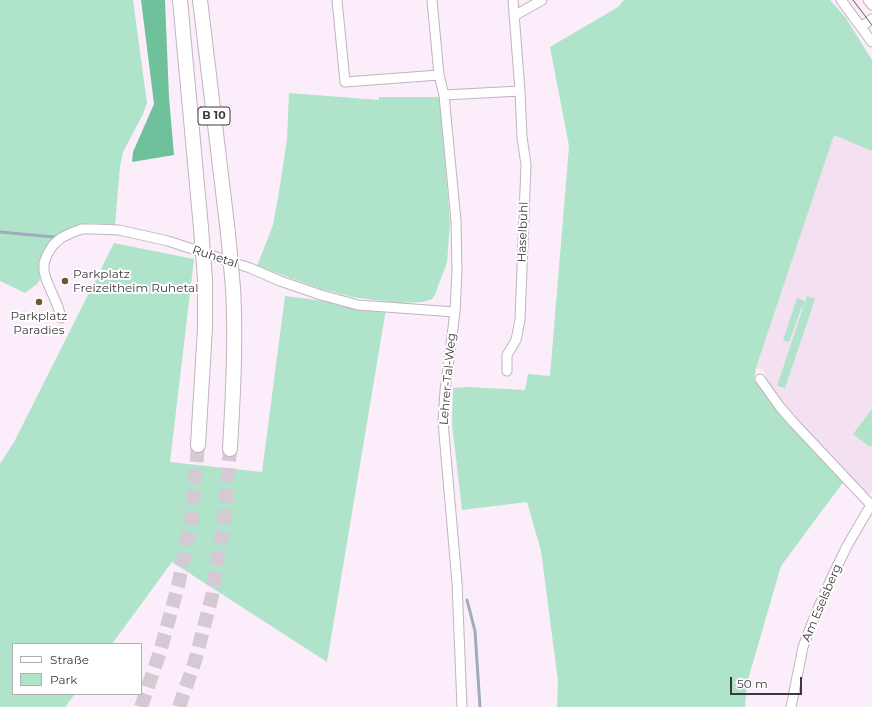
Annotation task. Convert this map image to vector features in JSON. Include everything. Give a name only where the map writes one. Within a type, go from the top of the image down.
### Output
[{"type":"highway","name":"B 10","points":[[180,0],[205,279],[205,328],[198,444]]},
{"type":"highway","name":"B 10","points":[[200,0],[228,233],[233,288],[235,323],[234,386],[230,449]]},
{"type":"street","points":[[337,0],[345,82],[439,75]]},
{"type":"street","name":"Lehrer-Tal-Weg","points":[[432,0],[439,75],[444,95],[456,222],[457,270],[455,312],[445,391],[443,422],[457,582],[462,707]]},
{"type":"street","name":"Haselbühl","points":[[507,371],[507,355],[516,340],[520,320],[526,165],[522,137],[513,0]]},
{"type":"street","points":[[514,16],[542,0]]},
{"type":"street","points":[[841,0],[872,42]]},
{"type":"street","points":[[868,0],[872,6]]},
{"type":"street","points":[[861,27],[872,19]]},
{"type":"street","points":[[444,95],[520,91]]},
{"type":"street","name":"Ruhetal","points":[[61,318],[45,275],[44,263],[53,245],[61,238],[82,229],[119,230],[168,241],[250,268],[321,296],[358,305],[455,312]]},
{"type":"street","name":"Am Eselsberg","points":[[760,379],[793,422],[871,504],[847,546],[816,614],[803,647],[791,707]]},
{"type":"shaded area","points":[[834,134],[872,151],[872,491],[868,496],[771,391],[764,371],[756,368]]},
{"type":"green space","points":[[0,0],[133,0],[147,103],[143,114],[123,152],[120,167],[115,225],[84,224],[75,226],[57,235],[50,242],[40,259],[39,280],[36,285],[25,293],[0,281]]},
{"type":"green space","points":[[141,0],[165,0],[169,97],[174,155],[132,162],[133,152],[154,104]]},
{"type":"green space","points":[[624,0],[830,0],[846,18],[872,60],[872,151],[834,135],[756,368],[754,380],[844,481],[781,566],[747,683],[745,707],[557,707],[558,681],[541,551],[527,502],[462,510],[452,424],[453,388],[468,387],[525,390],[528,374],[550,376],[569,146],[550,47],[618,7]]},
{"type":"green space","points":[[289,93],[379,100],[379,97],[440,97],[450,223],[447,263],[436,293],[432,299],[423,302],[397,303],[352,297],[321,289],[257,266],[273,225],[287,139]]},
{"type":"green space","points":[[114,243],[194,259],[170,462],[262,472],[285,296],[386,309],[327,662],[172,562],[113,643],[12,643],[12,695],[74,695],[65,707],[1,707],[0,464],[14,442]]},
{"type":"green space","points":[[807,296],[815,299],[785,388],[777,386]]},
{"type":"green space","points":[[797,298],[805,301],[789,342],[783,340]]},
{"type":"green space","points":[[872,409],[872,445],[870,447],[853,434]]},
{"type":"waterway","points":[[0,232],[54,237]]},
{"type":"waterway","points":[[467,600],[475,631],[480,707]]},
{"type":"tunnel","points":[[141,707],[160,652],[178,586],[192,517],[198,445]]},
{"type":"tunnel","points":[[179,707],[195,661],[212,596],[224,522],[230,449]]},
{"type":"tram line","points":[[853,0],[872,25]]},
{"type":"place","name":"Parkplatz Freizeitheim Ruhetal","points":[[65,281]]},
{"type":"place","name":"Parkplatz Paradies","points":[[39,302]]}]
